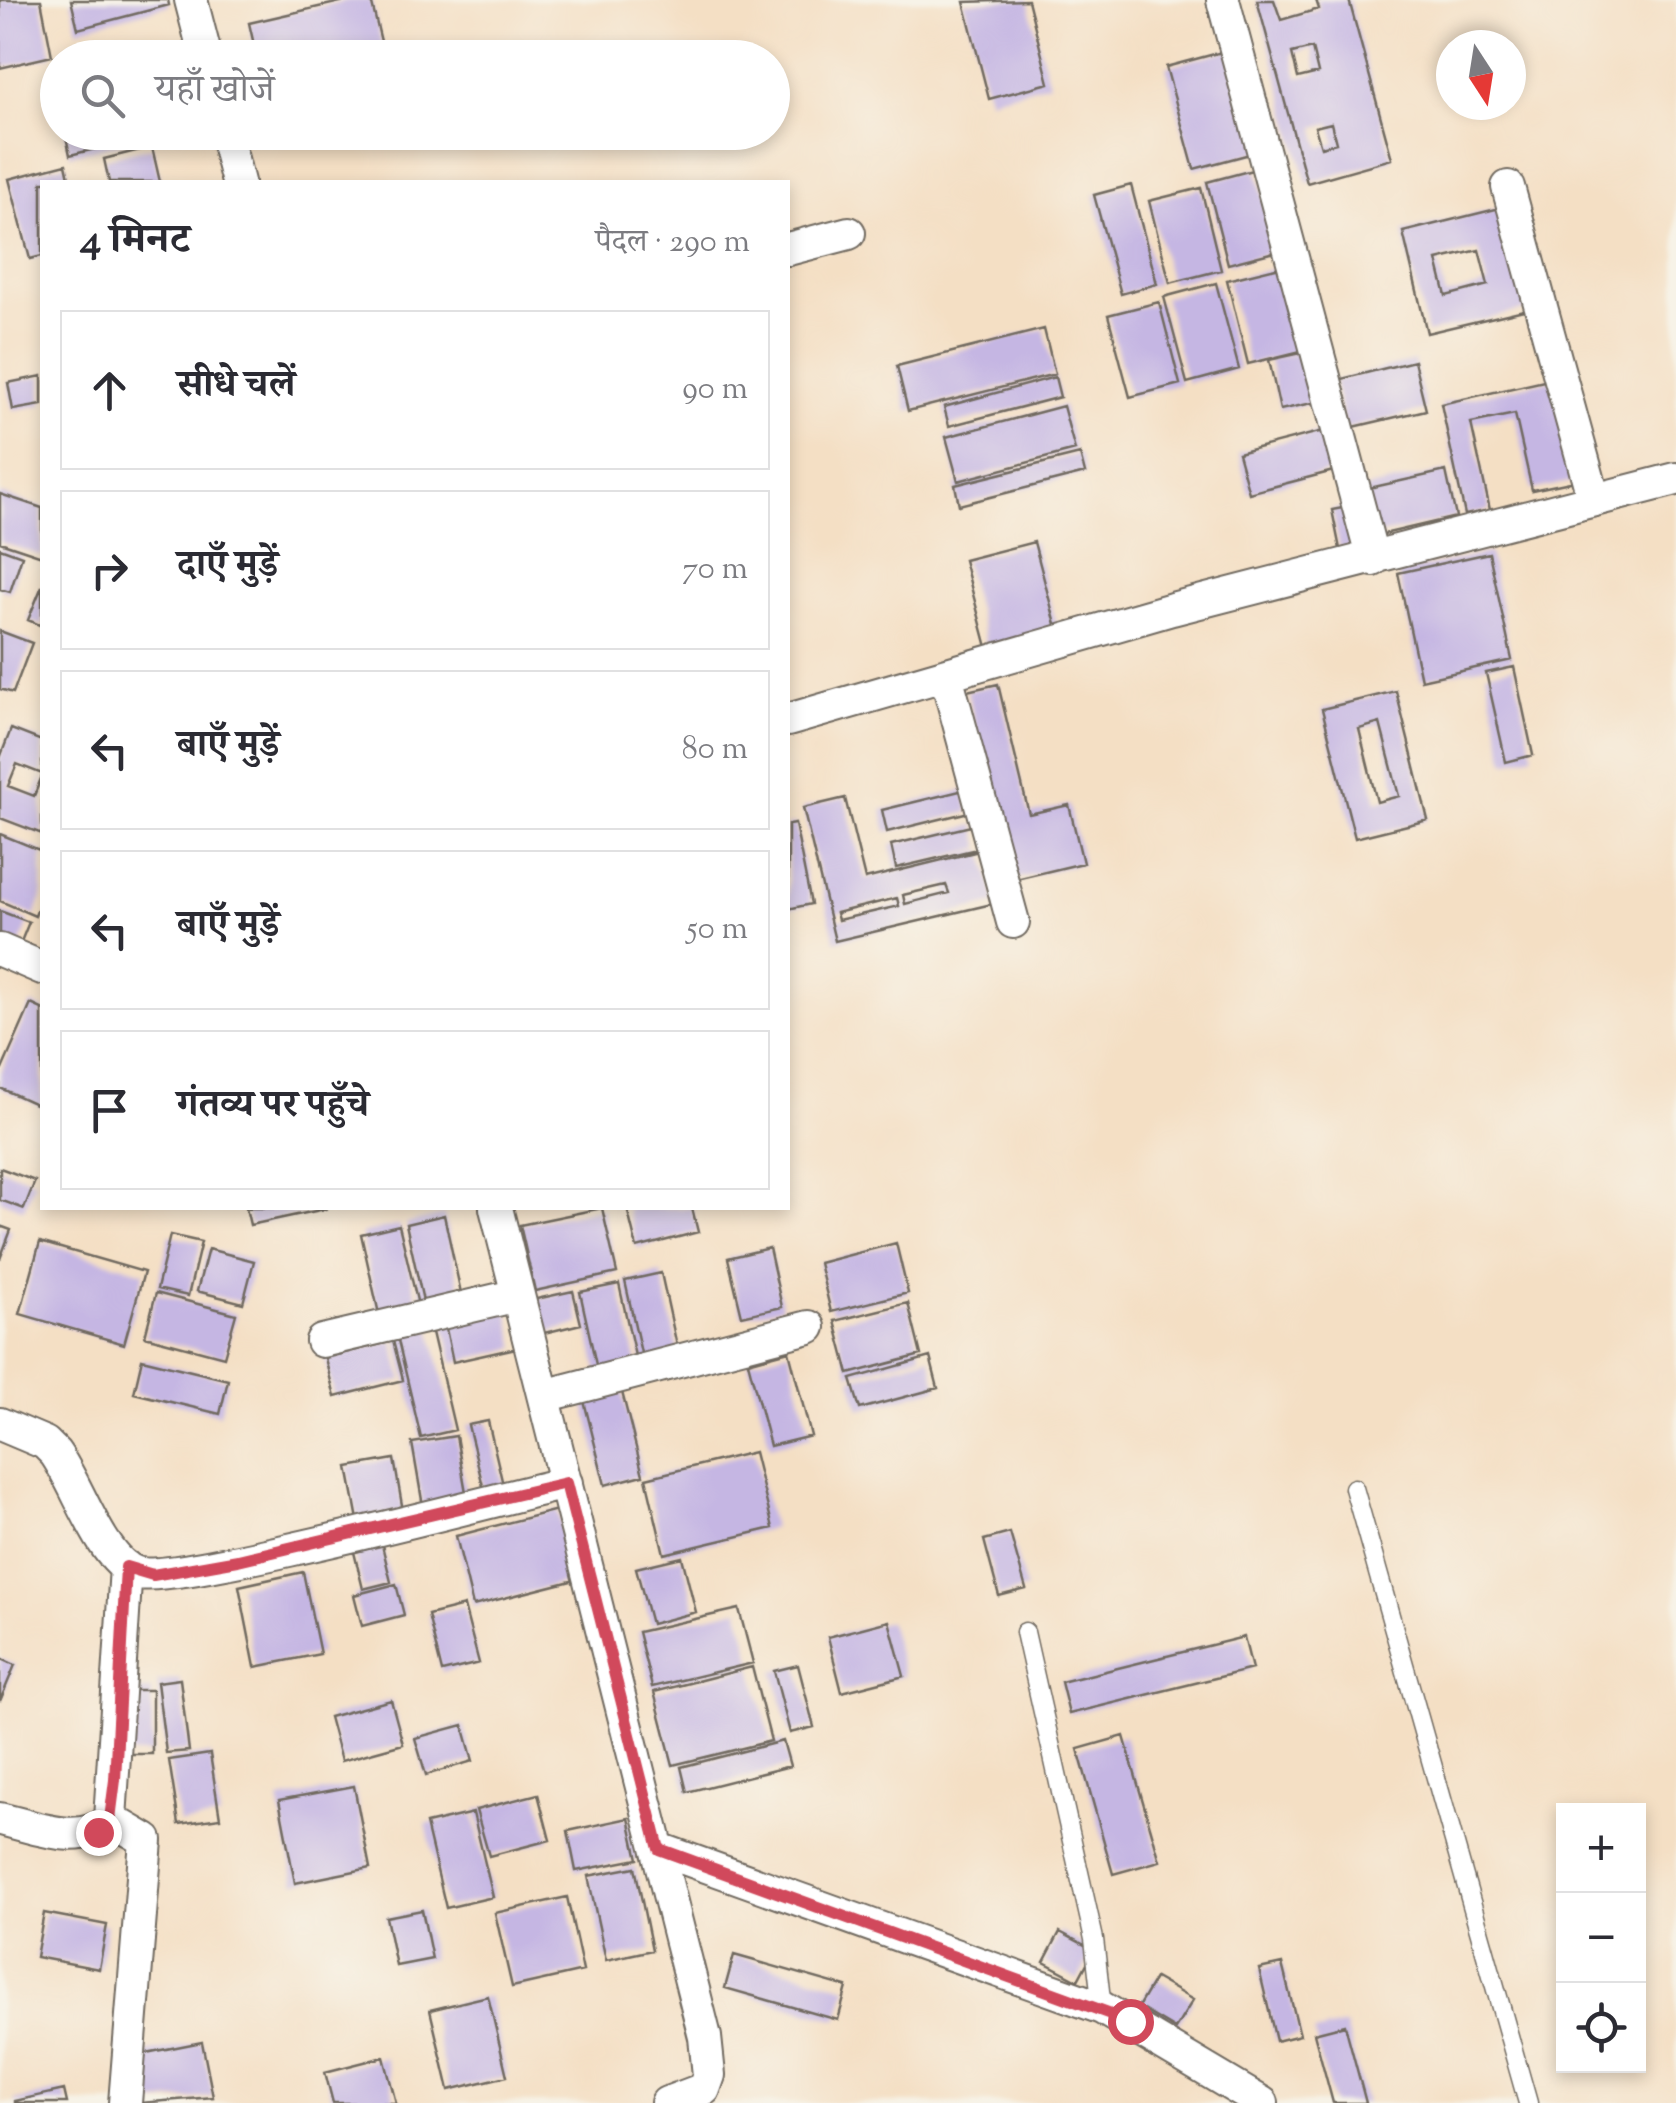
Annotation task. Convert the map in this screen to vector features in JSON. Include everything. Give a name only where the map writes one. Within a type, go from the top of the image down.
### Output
[{"type":"street","points":[[191,0],[201,40]]},
{"type":"street","points":[[1224,0],[1373,560]]},
{"type":"street","points":[[230,150],[237,180]]},
{"type":"street","points":[[1508,186],[1594,500]]},
{"type":"street","points":[[790,248],[850,233]]},
{"type":"street","points":[[790,719],[1172,609],[1676,479]]},
{"type":"street","points":[[946,675],[1013,922]]},
{"type":"street","points":[[0,950],[40,967]]},
{"type":"street","points":[[497,1210],[705,2038],[709,2074],[699,2094],[667,2103]]},
{"type":"street","points":[[322,1341],[518,1295]]},
{"type":"street","points":[[544,1396],[810,1328]]},
{"type":"street","points":[[0,1424],[45,1443],[55,1453],[115,1559],[126,1567],[153,1575],[238,1560],[566,1483]]},
{"type":"street","points":[[0,1819],[81,1836],[98,1832],[110,1819],[126,1567]]},
{"type":"street","points":[[110,1819],[146,1840],[124,2103]]},
{"type":"street","points":[[659,1849],[1102,2008],[1262,2103]]},
{"type":"lane","points":[[1354,1488],[1528,2103]]},
{"type":"lane","points":[[1025,1632],[1094,1938],[1102,2008]]},
{"type":"building","points":[[0,0],[41,0],[49,40],[40,40],[40,59],[0,68]]},
{"type":"building","points":[[71,0],[168,0],[169,5],[78,29]]},
{"type":"building","points":[[349,0],[371,0],[381,40],[253,40],[249,23]]},
{"type":"building","points":[[1028,0],[1049,83],[989,99],[964,2]]},
{"type":"building","points":[[1257,0],[1274,0],[1281,20],[1319,9],[1316,0],[1349,0],[1392,159],[1307,183]],"holes":[[[1312,48],[1318,73],[1298,78],[1292,53]],[[1331,123],[1336,143],[1321,147],[1315,127]]]},
{"type":"building","points":[[1233,49],[1261,151],[1194,169],[1166,67]]},
{"type":"building","points":[[153,150],[160,180],[109,180],[104,159]]},
{"type":"building","points":[[66,164],[70,180],[40,180],[40,256],[30,259],[9,179]]},
{"type":"building","points":[[1256,169],[1278,251],[1228,264],[1207,182]]},
{"type":"building","points":[[1131,185],[1157,284],[1121,294],[1094,195]]},
{"type":"building","points":[[1201,188],[1221,270],[1170,283],[1149,201]]},
{"type":"building","points":[[1504,207],[1528,309],[1427,333],[1403,232]],"holes":[[[1479,250],[1488,285],[1446,296],[1437,260]]]},
{"type":"building","points":[[1284,266],[1305,350],[1248,364],[1227,280]]},
{"type":"building","points":[[1216,283],[1239,369],[1187,383],[1164,297]]},
{"type":"building","points":[[1159,302],[1180,384],[1130,397],[1108,315]]},
{"type":"building","points":[[1044,329],[1055,374],[908,411],[897,366]]},
{"type":"building","points":[[1306,352],[1317,402],[1280,410],[1269,360]]},
{"type":"building","points":[[1414,361],[1426,410],[1345,429],[1334,381]]},
{"type":"building","points":[[40,376],[40,405],[13,410],[8,383]]},
{"type":"building","points":[[1055,377],[1060,397],[949,426],[944,407]]},
{"type":"building","points":[[1553,379],[1575,481],[1532,490],[1515,414],[1471,423],[1490,510],[1465,515],[1441,404]]},
{"type":"building","points":[[1063,406],[1075,450],[958,481],[946,437]]},
{"type":"building","points":[[1331,429],[1341,469],[1249,493],[1238,453]]},
{"type":"building","points":[[1080,454],[1085,473],[959,505],[955,485]]},
{"type":"building","points":[[1446,471],[1456,517],[1375,536],[1365,489]]},
{"type":"building","points":[[0,494],[40,507],[40,555],[0,542]]},
{"type":"building","points":[[1348,507],[1356,545],[1340,549],[1332,510]]},
{"type":"building","points":[[1034,542],[1058,632],[988,651],[964,560]]},
{"type":"building","points":[[0,548],[22,556],[10,592],[0,589]]},
{"type":"building","points":[[1489,553],[1512,660],[1421,680],[1398,573]]},
{"type":"building","points":[[40,591],[40,625],[28,620]]},
{"type":"building","points":[[0,631],[32,643],[13,693],[0,689]]},
{"type":"building","points":[[1514,667],[1533,755],[1506,762],[1486,673]]},
{"type":"building","points":[[998,684],[1029,814],[1069,805],[1083,863],[1012,880],[967,691]]},
{"type":"building","points":[[1396,691],[1428,820],[1355,838],[1322,709]],"holes":[[[1380,723],[1399,796],[1377,802],[1359,729]]]},
{"type":"building","points":[[11,729],[40,740],[40,773],[17,764],[8,786],[34,796],[40,781],[40,833],[0,818],[0,758]]},
{"type":"building","points":[[964,790],[969,812],[887,832],[882,810]]},
{"type":"building","points":[[845,798],[865,879],[983,850],[996,903],[835,941],[803,808]],"holes":[[[946,885],[949,893],[905,904],[903,895]],[[897,898],[899,906],[838,920],[836,913]]]},
{"type":"building","points":[[795,824],[811,904],[790,909],[790,825]]},
{"type":"building","points":[[975,825],[981,848],[896,868],[891,845]]},
{"type":"building","points":[[0,834],[40,850],[40,902],[35,916],[0,901]]},
{"type":"building","points":[[0,911],[29,922],[16,954],[0,948]]},
{"type":"building","points":[[31,1004],[40,1008],[40,1106],[0,1088],[0,1074]]},
{"type":"building","points":[[0,1168],[35,1181],[24,1209],[0,1200]]},
{"type":"building","points":[[246,1210],[320,1210],[250,1225]]},
{"type":"building","points":[[602,1210],[617,1273],[535,1291],[520,1225]]},
{"type":"building","points":[[628,1210],[692,1210],[698,1232],[637,1248]]},
{"type":"building","points":[[444,1215],[461,1293],[423,1301],[406,1224]]},
{"type":"building","points":[[399,1225],[418,1305],[379,1314],[361,1234]]},
{"type":"building","points":[[0,1226],[11,1230],[0,1259]]},
{"type":"building","points":[[170,1235],[201,1242],[188,1296],[157,1289]]},
{"type":"building","points":[[40,1242],[144,1272],[124,1344],[20,1314]]},
{"type":"building","points":[[896,1243],[908,1293],[831,1312],[819,1263]]},
{"type":"building","points":[[769,1248],[782,1307],[742,1316],[728,1258]]},
{"type":"building","points":[[208,1249],[254,1261],[243,1303],[197,1291]]},
{"type":"building","points":[[661,1273],[679,1355],[643,1362],[625,1281]]},
{"type":"building","points":[[619,1284],[637,1365],[598,1374],[580,1292]]},
{"type":"building","points":[[573,1291],[581,1324],[540,1334],[532,1300]]},
{"type":"building","points":[[156,1293],[236,1314],[224,1357],[145,1336]]},
{"type":"building","points":[[908,1303],[921,1355],[849,1374],[835,1321]]},
{"type":"building","points":[[508,1311],[516,1348],[453,1362],[445,1324]]},
{"type":"building","points":[[431,1328],[455,1430],[421,1438],[397,1336]]},
{"type":"building","points":[[393,1341],[403,1380],[335,1397],[325,1358]]},
{"type":"building","points":[[789,1351],[811,1436],[770,1446],[748,1362]]},
{"type":"building","points":[[930,1357],[938,1388],[860,1409],[851,1379]]},
{"type":"building","points":[[142,1359],[228,1380],[220,1414],[134,1393]]},
{"type":"building","points":[[622,1392],[643,1475],[605,1485],[584,1401]]},
{"type":"building","points":[[488,1421],[504,1489],[485,1494],[468,1425]]},
{"type":"building","points":[[456,1436],[467,1498],[423,1506],[412,1443]]},
{"type":"building","points":[[754,1452],[773,1528],[664,1554],[646,1478]]},
{"type":"building","points":[[394,1459],[403,1511],[358,1520],[348,1467]]},
{"type":"building","points":[[557,1510],[575,1580],[473,1606],[456,1536]]},
{"type":"building","points":[[1010,1533],[1026,1589],[999,1596],[984,1540]]},
{"type":"building","points":[[382,1545],[391,1582],[363,1589],[354,1552]]},
{"type":"building","points":[[682,1557],[696,1612],[651,1624],[636,1568]]},
{"type":"building","points":[[303,1572],[320,1654],[255,1667],[239,1586]]},
{"type":"building","points":[[396,1584],[404,1615],[362,1626],[354,1595]]},
{"type":"building","points":[[464,1606],[479,1663],[442,1672],[428,1615]]},
{"type":"building","points":[[739,1609],[753,1663],[652,1687],[638,1632]]},
{"type":"building","points":[[889,1621],[904,1676],[842,1692],[828,1637]]},
{"type":"building","points":[[1244,1637],[1252,1669],[1069,1714],[1061,1682]]},
{"type":"building","points":[[0,1658],[15,1665],[0,1701]]},
{"type":"building","points":[[798,1665],[814,1727],[790,1733],[774,1671]]},
{"type":"building","points":[[752,1667],[771,1741],[673,1765],[654,1692]]},
{"type":"building","points":[[180,1679],[189,1751],[166,1753],[157,1682]]},
{"type":"building","points":[[123,1690],[152,1690],[152,1754],[123,1754]]},
{"type":"building","points":[[391,1700],[403,1744],[341,1761],[329,1717]]},
{"type":"building","points":[[463,1725],[473,1761],[426,1775],[415,1738]]},
{"type":"building","points":[[1124,1736],[1160,1861],[1113,1874],[1078,1749]]},
{"type":"building","points":[[783,1741],[790,1766],[687,1792],[681,1767]]},
{"type":"building","points":[[210,1754],[220,1818],[179,1824],[169,1760]]},
{"type":"building","points":[[354,1786],[370,1868],[295,1883],[279,1800]]},
{"type":"building","points":[[538,1794],[550,1840],[489,1856],[476,1810]]},
{"type":"building","points":[[473,1813],[493,1897],[446,1908],[426,1824]]},
{"type":"building","points":[[629,1818],[638,1859],[576,1871],[568,1831]]},
{"type":"building","points":[[635,1867],[652,1950],[606,1960],[588,1876]]},
{"type":"building","points":[[567,1897],[583,1971],[512,1987],[495,1913]]},
{"type":"building","points":[[422,1910],[432,1959],[396,1966],[386,1917]]},
{"type":"building","points":[[44,1913],[107,1925],[99,1969],[36,1957]]},
{"type":"building","points":[[1060,1932],[1094,1950],[1078,1980],[1044,1962]]},
{"type":"building","points":[[734,1955],[847,1987],[838,2020],[725,1988]]},
{"type":"building","points":[[1282,1964],[1300,2035],[1276,2041],[1259,1969]]},
{"type":"building","points":[[1155,1978],[1193,2000],[1175,2029],[1138,2007]]},
{"type":"building","points":[[488,1996],[507,2076],[449,2090],[430,2010]]},
{"type":"building","points":[[1345,2025],[1366,2103],[1333,2103],[1314,2033]]},
{"type":"building","points":[[202,2042],[213,2097],[140,2103],[131,2056]]},
{"type":"building","points":[[384,2057],[396,2103],[333,2103],[325,2072]]},
{"type":"building","points":[[64,2090],[67,2103],[15,2103],[15,2101]]},
{"type":"route","points":[[98,1832],[110,1819],[115,1780],[126,1567],[153,1575],[238,1560],[566,1483],[659,1849],[1130,2021]]}]
